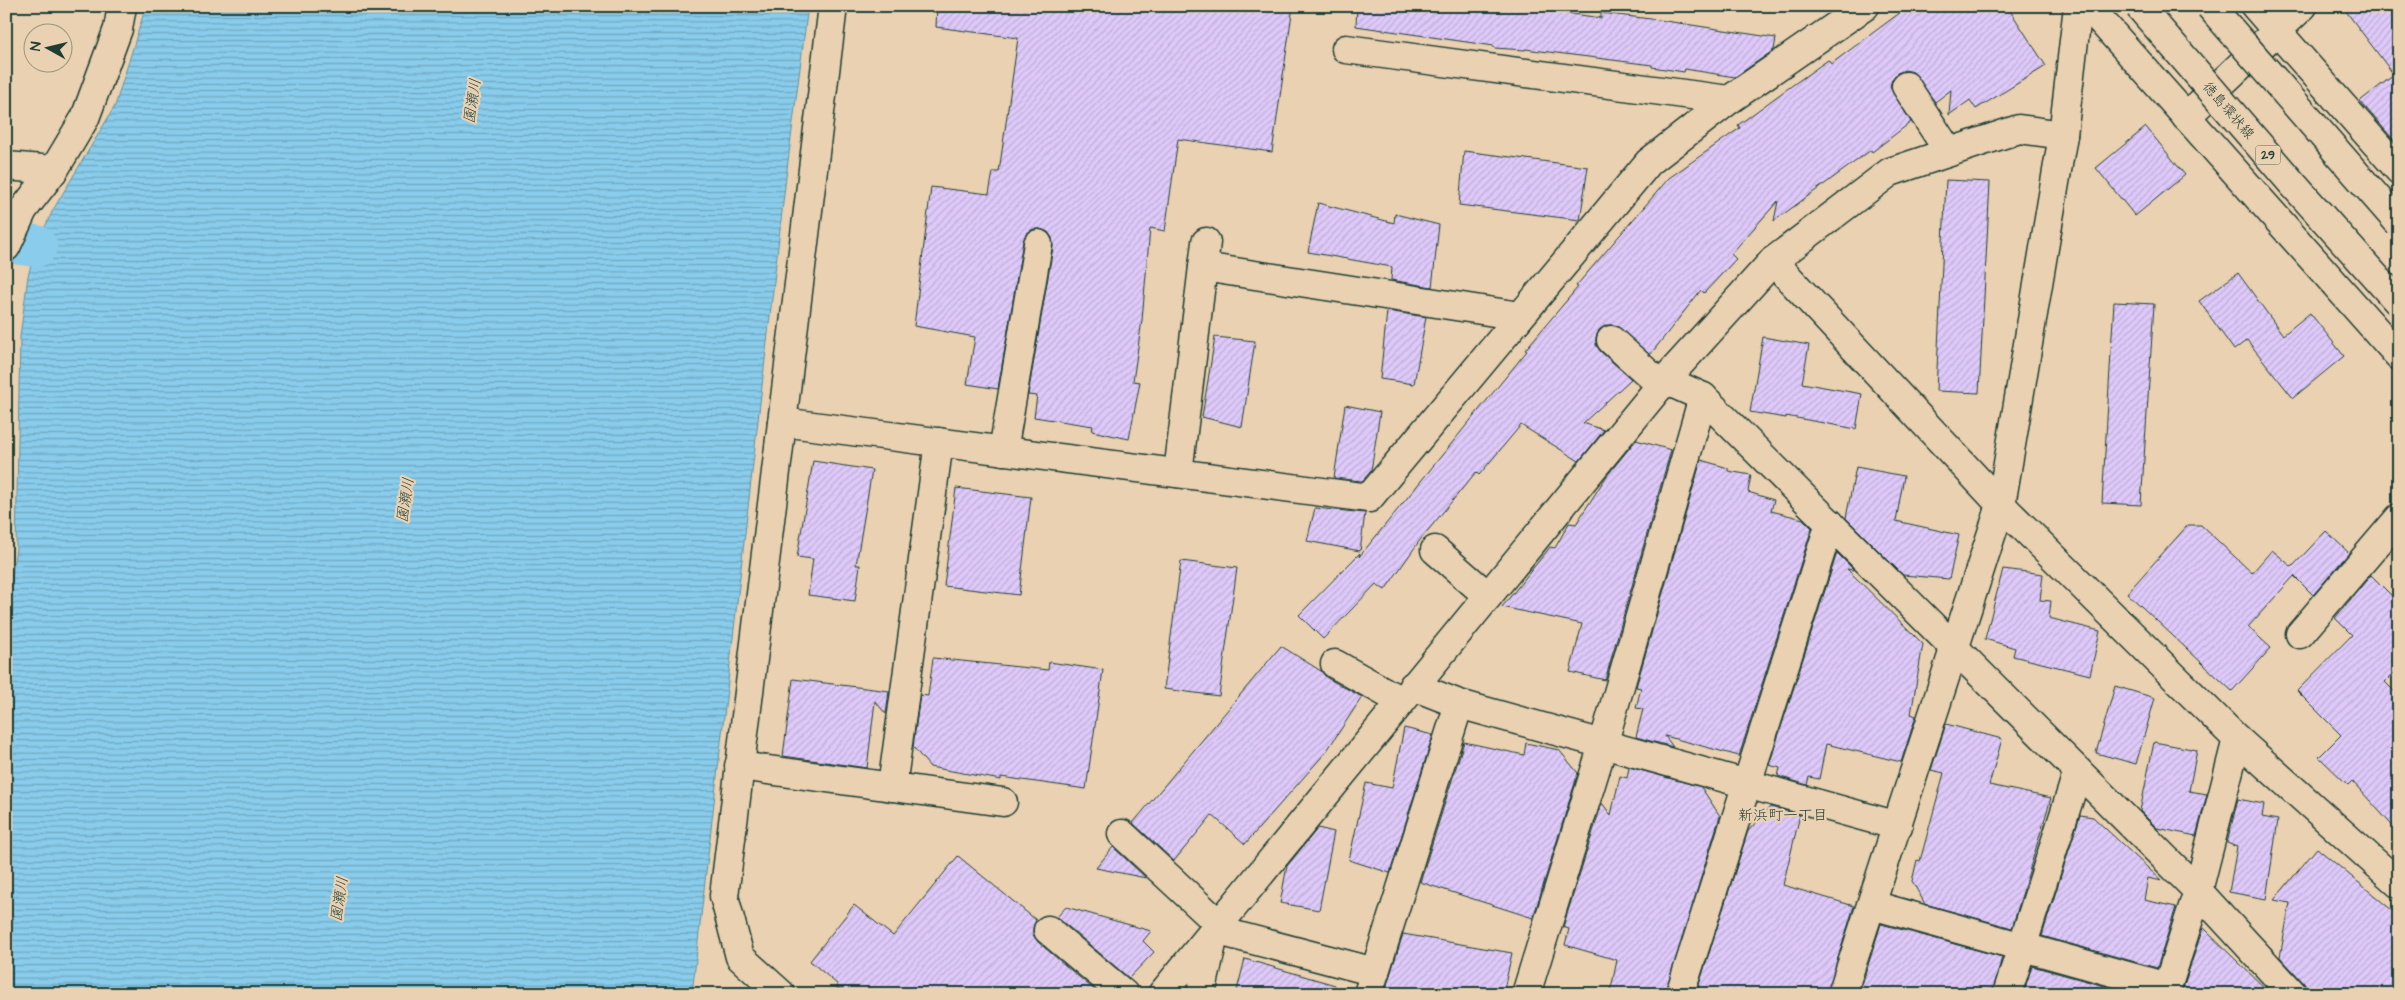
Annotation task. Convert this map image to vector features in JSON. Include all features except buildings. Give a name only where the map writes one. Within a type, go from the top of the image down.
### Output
[{"type":"street","points":[[6,247],[23,210],[54,170],[86,118],[118,29],[122,6]]},
{"type":"street","points":[[780,994],[740,957],[724,896],[833,6]]},
{"type":"street","points":[[782,422],[1369,498],[1649,162],[1729,100],[1865,6]]},
{"type":"street","points":[[1842,994],[2001,505],[2063,135],[2078,6]]},
{"type":"street","points":[[2088,6],[2399,356]]},
{"type":"street","name":"徳島環状線","points":[[2139,6],[2291,182],[2399,303]]},
{"type":"street","points":[[2210,6],[2399,223]]},
{"type":"street","points":[[2255,6],[2399,170]]},
{"type":"street","points":[[2186,117],[2303,6]]},
{"type":"street","points":[[1346,49],[1729,100]]},
{"type":"street","points":[[1906,86],[1949,152]]},
{"type":"street","points":[[1162,994],[1663,383],[1773,261],[1890,172],[2019,129],[2063,135]]},
{"type":"street","points":[[6,166],[54,170]]},
{"type":"street","points":[[1003,451],[1038,244]]},
{"type":"street","points":[[1178,473],[1205,255],[1520,316]]},
{"type":"street","points":[[1773,261],[2001,505],[2237,738],[2399,884]]},
{"type":"street","points":[[1611,340],[1663,383],[1703,397],[2198,891],[2293,994]]},
{"type":"street","points":[[1526,994],[1603,745],[1703,397]]},
{"type":"street","points":[[892,787],[939,442]]},
{"type":"street","points":[[2300,634],[2399,518]]},
{"type":"street","points":[[1680,994],[1830,524]]},
{"type":"street","points":[[1435,550],[1488,596]]},
{"type":"street","points":[[1335,664],[1407,693],[1459,704],[1898,826]]},
{"type":"street","points":[[1122,834],[1217,928],[1371,983],[1459,704]]},
{"type":"street","points":[[1872,905],[2022,946],[2166,990],[2198,891],[2237,738]]},
{"type":"street","points":[[739,766],[1003,802]]},
{"type":"street","points":[[2007,994],[2078,771]]},
{"type":"street","points":[[1201,994],[1217,928]]},
{"type":"street","points":[[1048,930],[1124,994]]},
{"type":"water","name":"園瀬川","points":[[146,6],[808,6],[786,177],[692,994],[6,994],[6,615],[16,548],[20,337],[28,276],[36,246],[53,210],[115,106]]},
{"type":"waterway","points":[[6,242],[36,246]]},
{"type":"district","name":"新浜町一丁目","points":[[1783,815]]}]
